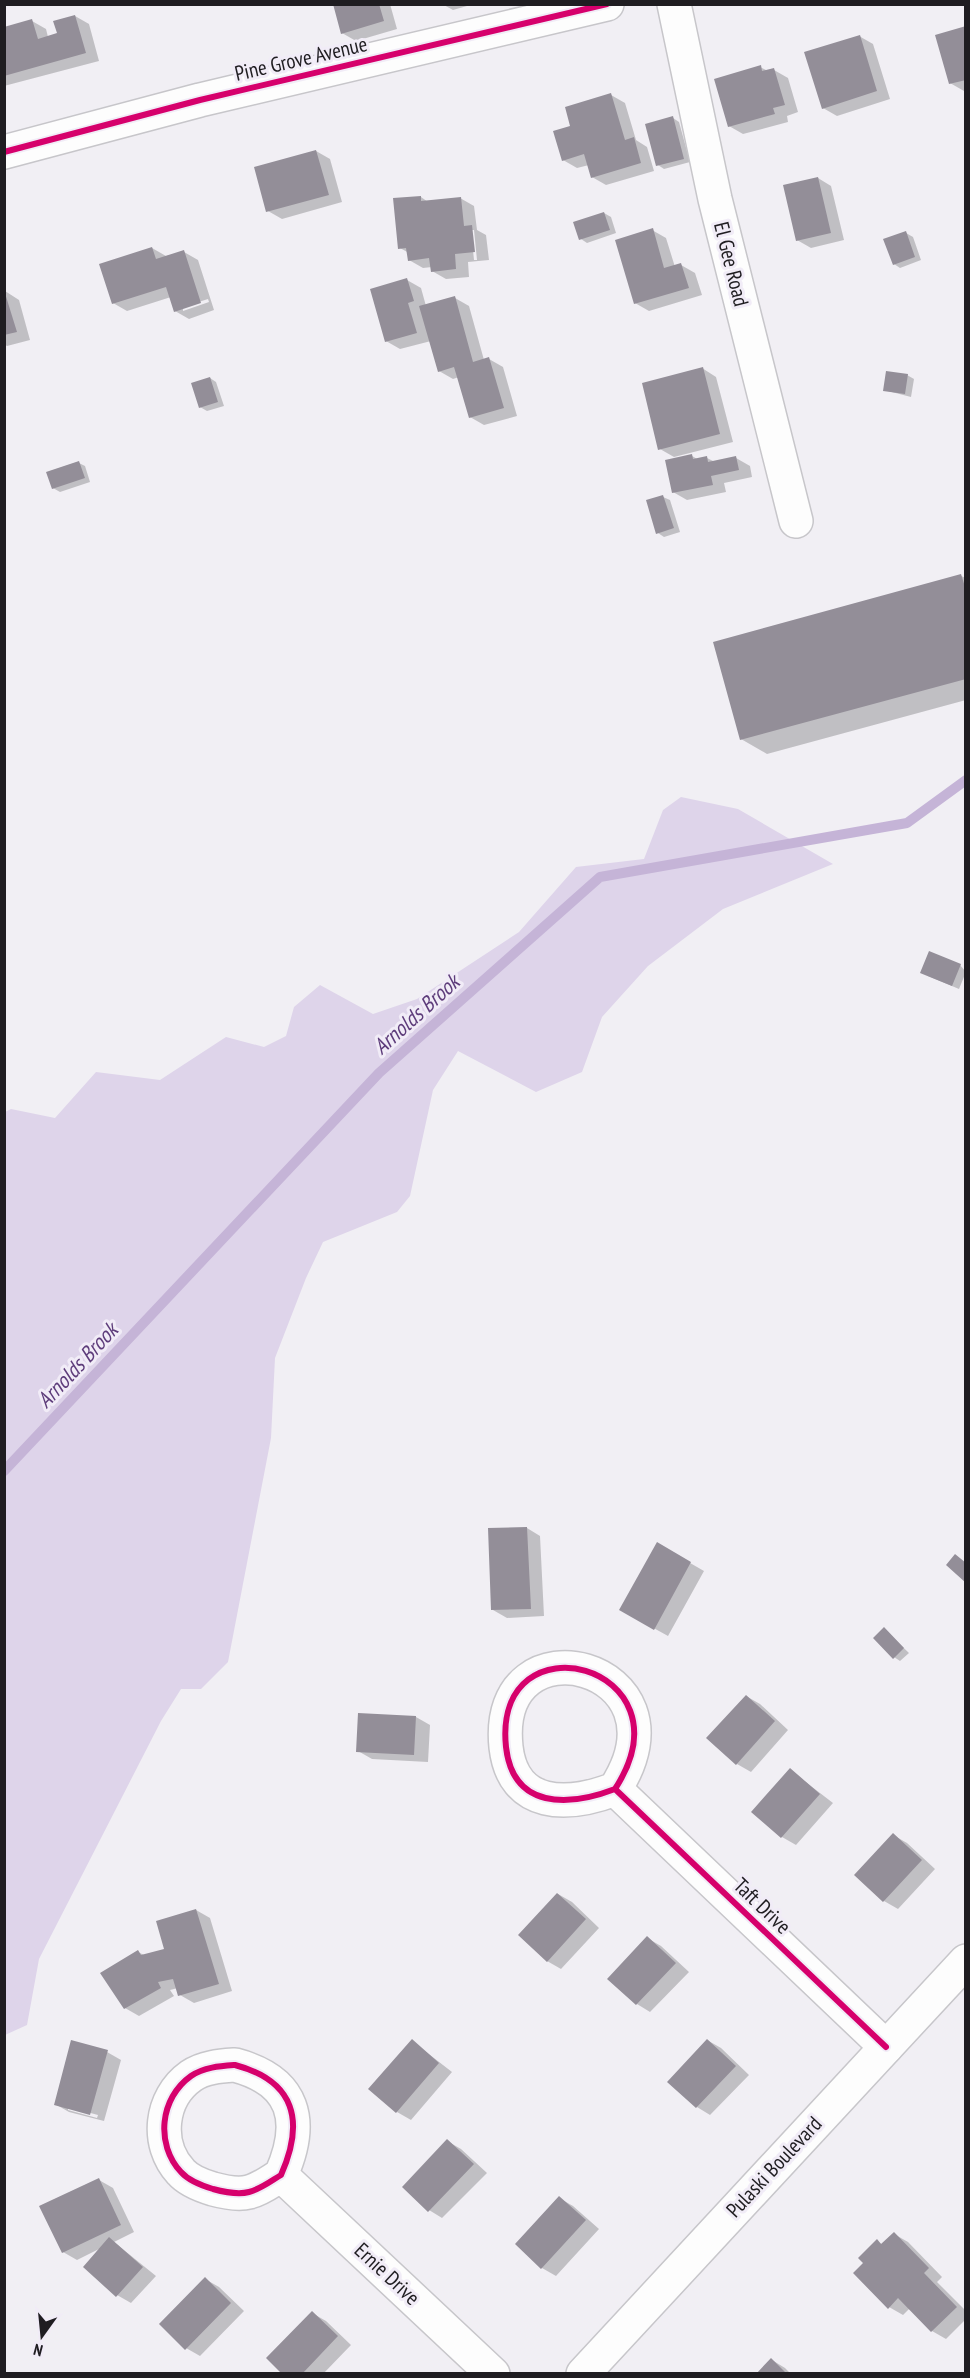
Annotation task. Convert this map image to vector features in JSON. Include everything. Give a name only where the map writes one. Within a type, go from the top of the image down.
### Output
[{"type":"street","name":"Pine Grove Avenue","points":[[4,152],[200,100],[607,4]]},
{"type":"street","name":"El Gee Road","points":[[674,4],[715,199],[796,521]]},
{"type":"street","points":[[571,1667],[588,1670],[607,1680],[629,1707],[634,1722],[633,1740],[625,1774],[615,1789],[593,1798],[549,1801],[525,1789],[508,1767],[505,1734],[507,1715],[513,1697],[539,1672],[571,1667]]},
{"type":"street","name":"Taft Drive","points":[[615,1789],[886,2047]]},
{"type":"street","name":"Pulaski Boulevard","points":[[583,2373],[966,1961]]},
{"type":"street","name":"Ernie Drive","points":[[281,2175],[494,2373]]},
{"type":"shaded area","points":[[681,797],[738,809],[833,864],[723,909],[648,966],[602,1017],[582,1072],[536,1092],[458,1051],[433,1090],[410,1196],[397,1212],[323,1242],[306,1278],[275,1358],[271,1438],[228,1662],[201,1689],[181,1689],[161,1721],[39,1959],[27,2025],[5,2035],[5,1112],[11,1109],[55,1118],[96,1072],[160,1080],[226,1037],[264,1047],[286,1036],[294,1007],[320,985],[373,1014],[417,999],[519,932],[576,867],[644,859],[663,810]]},
{"type":"building","points":[[333,4],[379,4],[384,21],[341,34]]},
{"type":"building","points":[[75,15],[86,53],[4,76],[4,27],[32,19],[38,39],[57,33],[53,21]]},
{"type":"building","points":[[966,26],[966,80],[949,84],[935,35]]},
{"type":"building","points":[[860,35],[877,91],[822,109],[804,52]]},
{"type":"building","points":[[761,65],[762,71],[774,68],[785,105],[773,108],[775,114],[728,127],[714,79]]},
{"type":"building","points":[[611,93],[625,140],[634,137],[641,163],[591,178],[584,154],[562,161],[553,131],[570,126],[565,107]]},
{"type":"building","points":[[673,116],[684,159],[656,166],[645,124]]},
{"type":"building","points":[[316,150],[329,195],[266,212],[254,167]]},
{"type":"building","points":[[818,177],[831,233],[796,241],[783,185]]},
{"type":"building","points":[[421,196],[421,201],[461,197],[464,226],[472,225],[475,252],[455,254],[456,269],[431,272],[429,258],[408,261],[406,248],[398,249],[393,198]]},
{"type":"building","points":[[604,212],[610,230],[579,240],[573,222]]},
{"type":"building","points":[[653,228],[664,268],[681,263],[689,288],[634,304],[615,240]]},
{"type":"building","points":[[906,231],[915,257],[893,265],[883,239]]},
{"type":"building","points":[[152,247],[156,259],[184,250],[201,303],[174,312],[166,287],[112,304],[99,264]]},
{"type":"building","points":[[407,278],[414,301],[408,303],[417,333],[385,342],[370,289]]},
{"type":"building","points":[[4,290],[17,332],[4,335]]},
{"type":"building","points":[[455,296],[473,362],[489,357],[504,408],[469,418],[454,367],[438,372],[419,306]]},
{"type":"building","points":[[703,367],[720,434],[658,450],[642,383]]},
{"type":"building","points":[[886,371],[908,374],[905,394],[883,391]]},
{"type":"building","points":[[210,377],[218,402],[199,408],[191,383]]},
{"type":"building","points":[[692,454],[693,459],[707,456],[708,462],[736,456],[739,470],[711,476],[713,485],[672,493],[665,460]]},
{"type":"building","points":[[79,461],[85,478],[52,489],[46,472]]},
{"type":"building","points":[[663,495],[674,528],[656,534],[646,500]]},
{"type":"building","points":[[961,574],[966,590],[966,679],[740,740],[713,642]]},
{"type":"building","points":[[929,951],[961,964],[952,986],[920,973]]},
{"type":"building","points":[[527,1527],[531,1609],[491,1610],[488,1528]]},
{"type":"building","points":[[657,1542],[691,1562],[654,1630],[619,1610]]},
{"type":"building","points":[[955,1554],[966,1563],[966,1583],[946,1565]]},
{"type":"building","points":[[884,1627],[904,1648],[893,1659],[873,1638]]},
{"type":"building","points":[[746,1695],[775,1721],[736,1765],[706,1738]]},
{"type":"building","points":[[358,1713],[416,1716],[414,1755],[356,1752]]},
{"type":"building","points":[[790,1768],[820,1794],[781,1838],[751,1812]]},
{"type":"building","points":[[893,1833],[922,1860],[883,1902],[854,1875]]},
{"type":"building","points":[[557,1893],[586,1919],[547,1962],[518,1935]]},
{"type":"building","points":[[196,1909],[219,1984],[178,1996],[173,1979],[158,1982],[161,1988],[124,2009],[100,1973],[138,1950],[141,1955],[164,1949],[156,1921]]},
{"type":"building","points":[[647,1936],[676,1963],[636,2005],[607,1979]]},
{"type":"building","points":[[412,2039],[439,2063],[396,2113],[368,2089]]},
{"type":"building","points":[[707,2039],[736,2066],[696,2108],[667,2082]]},
{"type":"building","points":[[71,2040],[108,2050],[90,2115],[54,2105]]},
{"type":"building","points":[[447,2139],[474,2164],[428,2212],[402,2187]]},
{"type":"building","points":[[99,2178],[121,2225],[62,2253],[39,2206]]},
{"type":"building","points":[[559,2196],[586,2220],[541,2269],[515,2244]]},
{"type":"building","points":[[894,2232],[929,2268],[924,2273],[957,2307],[931,2332],[898,2298],[888,2309],[853,2273],[863,2263],[858,2258],[877,2239],[881,2244]]},
{"type":"building","points":[[109,2237],[143,2267],[116,2297],[83,2267]]},
{"type":"building","points":[[205,2277],[231,2303],[185,2350],[159,2324]]},
{"type":"building","points":[[312,2311],[338,2336],[302,2374],[282,2374],[266,2358]]},
{"type":"building","points":[[771,2358],[787,2374],[756,2374]]},
{"type":"waterway","name":"Arnolds Brook","points":[[4,1471],[379,1073],[600,877],[907,823],[966,780]]},
{"type":"cycle path","points":[[4,152],[200,100],[607,4]]},
{"type":"cycle path","points":[[615,1789],[579,1799],[562,1800],[546,1798],[531,1792],[519,1782],[511,1767],[506,1747],[510,1705],[529,1679],[556,1668],[586,1671],[612,1685],[630,1711],[633,1746],[615,1789],[886,2047]]},
{"type":"cycle path","points":[[235,2065],[271,2081],[282,2093],[293,2121],[292,2137],[281,2175],[258,2189],[240,2193],[209,2188],[184,2175],[173,2161],[167,2148],[165,2135],[167,2109],[181,2085],[201,2071],[235,2065]]}]
